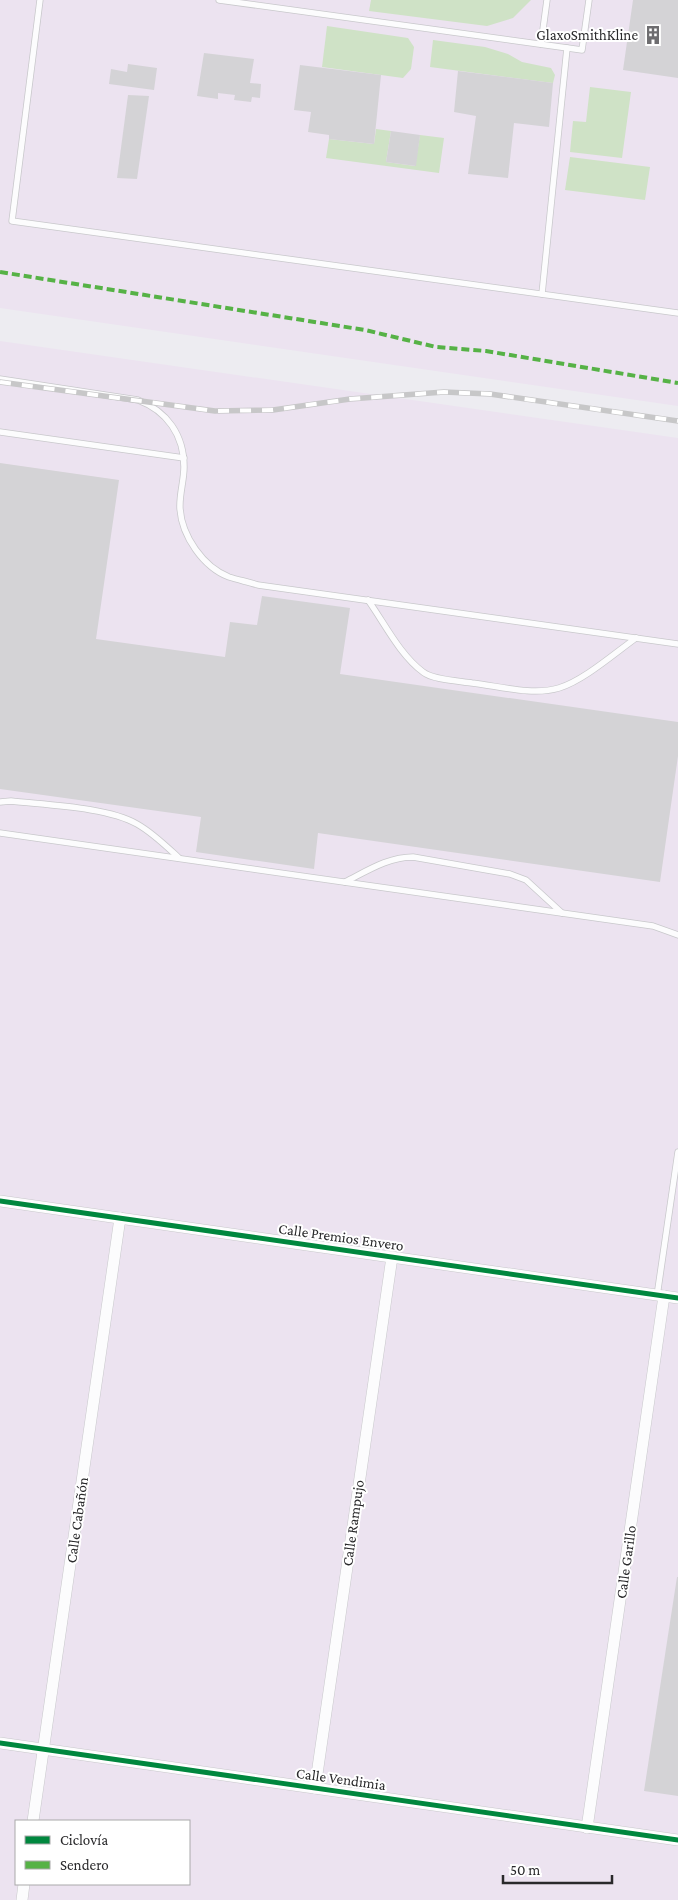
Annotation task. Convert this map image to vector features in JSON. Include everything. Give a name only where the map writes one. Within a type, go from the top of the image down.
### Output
[{"type":"street","name":"Calle Premios Envero","points":[[0,1201],[678,1298]]},
{"type":"street","name":"Calle Cabañón","points":[[33,1820],[120,1218]]},
{"type":"street","name":"Calle Rampujo","points":[[315,1788],[392,1258]]},
{"type":"street","name":"Calle Garillo","points":[[587,1828],[661,1296]]},
{"type":"street","name":"Calle Vendimia","points":[[0,1743],[678,1840]]},
{"type":"street","points":[[22,1900],[24,1885]]},
{"type":"lane","points":[[40,0],[12,221],[678,313]]},
{"type":"lane","points":[[219,0],[582,50],[589,0]]},
{"type":"lane","points":[[541,44],[547,0]]},
{"type":"lane","points":[[542,294],[567,48]]},
{"type":"lane","points":[[0,379],[138,400],[154,406],[166,418],[180,438],[184,458],[180,508],[183,525],[200,555],[211,566],[228,576],[258,584],[678,644]]},
{"type":"lane","points":[[0,432],[184,458]]},
{"type":"lane","points":[[368,600],[410,660],[426,674],[457,681],[523,690],[559,688],[576,680],[636,638]]},
{"type":"lane","points":[[0,802],[11,801],[83,809],[119,816],[136,823],[158,838],[179,858]]},
{"type":"lane","points":[[0,833],[653,926],[678,935]]},
{"type":"lane","points":[[345,882],[388,860],[413,856],[510,874],[526,880],[537,888],[562,913]]},
{"type":"lane","points":[[671,931],[678,931]]},
{"type":"lane","points":[[661,1296],[678,1152]]},
{"type":"shaded area","points":[[0,0],[678,0],[678,406],[0,308]]},
{"type":"shaded area","points":[[0,341],[678,438],[678,1900],[0,1900]]},
{"type":"green space","points":[[371,0],[531,0],[513,18],[487,26],[369,11]]},
{"type":"green space","points":[[327,26],[408,38],[414,47],[411,69],[403,78],[322,67]]},
{"type":"green space","points":[[433,40],[485,47],[508,54],[522,62],[551,68],[555,75],[553,83],[430,67]]},
{"type":"green space","points":[[590,87],[631,92],[622,158],[570,152],[573,121],[586,122]]},
{"type":"green space","points":[[376,129],[391,131],[386,162],[415,166],[420,135],[444,138],[439,173],[326,158],[329,139],[374,144]]},
{"type":"green space","points":[[570,157],[650,167],[645,200],[565,190]]},
{"type":"building","name":"GlaxoSmithKline","points":[[633,0],[678,0],[678,78],[623,70]]},
{"type":"building","points":[[204,53],[254,59],[250,83],[261,84],[260,98],[252,97],[251,102],[234,100],[235,95],[218,93],[218,99],[197,96]]},
{"type":"building","points":[[128,64],[157,68],[154,90],[109,84],[111,69],[127,72]]},
{"type":"building","points":[[300,65],[381,75],[374,144],[329,139],[329,135],[308,132],[311,112],[294,110]]},
{"type":"building","points":[[458,71],[553,83],[549,127],[514,123],[508,178],[468,174],[476,116],[454,112]]},
{"type":"building","points":[[128,95],[149,96],[137,179],[117,178]]},
{"type":"building","points":[[391,131],[420,135],[416,166],[386,162]]},
{"type":"building","points":[[0,463],[119,480],[96,639],[225,657],[230,622],[257,625],[262,596],[350,608],[340,674],[678,722],[678,756],[660,882],[318,833],[314,869],[196,852],[201,817],[0,789]]},
{"type":"building","points":[[678,1577],[678,1796],[644,1791]]},
{"type":"railway","points":[[0,382],[215,411],[273,410],[350,399],[444,392],[490,394],[678,421]]},
{"type":"marked path","points":[[0,272],[365,330],[436,347],[486,351],[678,383]]},
{"type":"cycle path","points":[[0,1201],[678,1298]]},
{"type":"cycle path","points":[[0,1743],[678,1840]]},
{"type":"place","name":"GlaxoSmithKline","points":[[653,35]]}]
